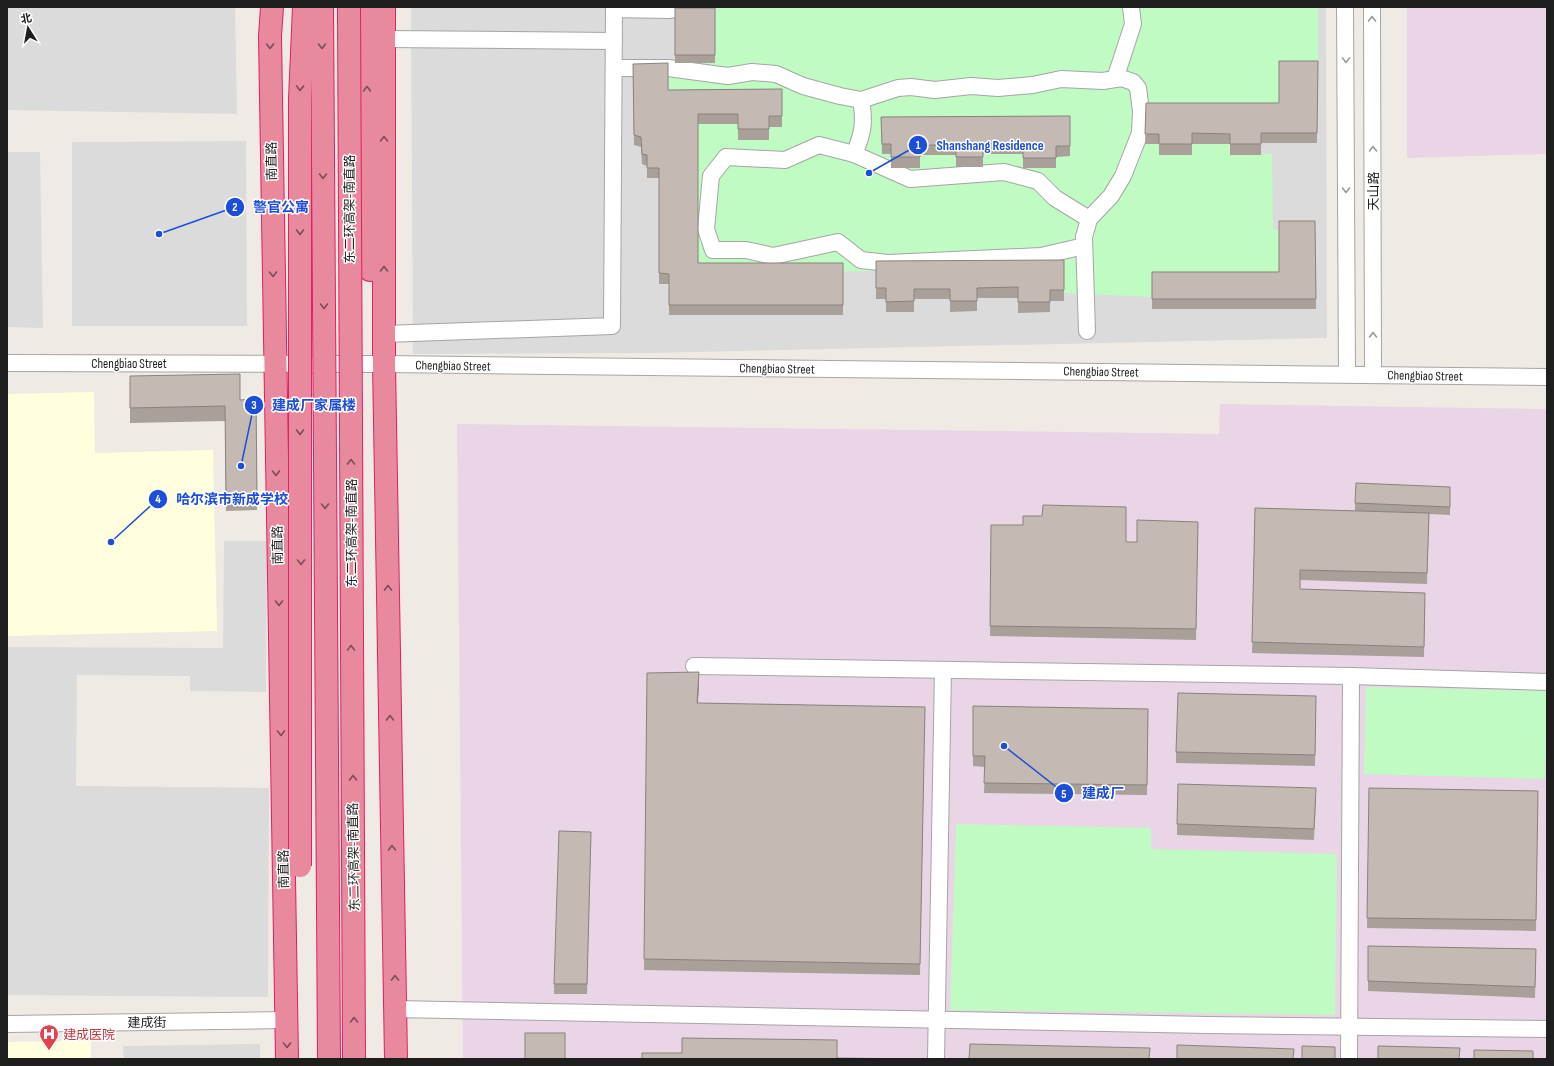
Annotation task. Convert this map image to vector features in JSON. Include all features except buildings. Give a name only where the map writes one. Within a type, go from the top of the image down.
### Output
[{"type":"highway","name":"南直路","points":[[272,7],[270,36],[274,364],[287,1059]]},
{"type":"highway","points":[[286,1011],[300,866],[300,99],[304,7]]},
{"type":"highway","name":"东二环高架-南直路","points":[[322,7],[329,1059]]},
{"type":"highway","name":"东二环高架-南直路","points":[[349,7],[354,1059]]},
{"type":"highway","points":[[367,7],[370,292],[384,334]]},
{"type":"highway","points":[[384,7],[384,364],[396,1059]]},
{"type":"street","points":[[384,334],[612,326],[614,8],[668,10],[688,7]]},
{"type":"street","points":[[1115,79],[1133,24],[1131,7]]},
{"type":"street","name":"天山路","points":[[1345,7],[1347,374]]},
{"type":"street","name":"天山路","points":[[1372,7],[1373,374]]},
{"type":"street","points":[[384,39],[614,40]]},
{"type":"street","points":[[614,68],[668,68],[728,76],[752,72],[776,74],[802,86],[861,100],[898,88],[935,90],[971,86],[998,88],[1033,85],[1062,79],[1103,81],[1121,78],[1133,82],[1138,88],[1141,111],[1140,133],[1123,176],[1110,196],[1089,219],[1084,237],[1087,331]]},
{"type":"street","points":[[854,154],[862,136],[864,116],[861,100]]},
{"type":"street","points":[[1080,247],[1041,256],[888,263],[861,260],[838,242],[773,256],[746,250],[713,250],[706,229],[711,176],[726,157],[785,160],[819,145],[854,154],[910,178],[1004,172],[1038,181],[1055,198],[1089,219]]},
{"type":"street","name":"Chengbiao Street","points":[[7,363],[384,364],[1547,377]]},
{"type":"street","points":[[694,666],[1351,676],[1547,682]]},
{"type":"street","points":[[936,1059],[943,670]]},
{"type":"street","points":[[1349,1059],[1351,676]]},
{"type":"street","points":[[395,1009],[937,1020],[1547,1028]]},
{"type":"street","name":"建成街","points":[[7,1024],[286,1011]]},
{"type":"shaded area","points":[[7,7],[235,7],[237,114],[7,110]]},
{"type":"shaded area","points":[[411,7],[1326,7],[1327,338],[650,353],[413,354]]},
{"type":"shaded area","points":[[1407,7],[1547,7],[1547,154],[1407,158]]},
{"type":"shaded area","points":[[246,141],[247,326],[72,326],[72,142]]},
{"type":"shaded area","points":[[7,152],[40,152],[43,328],[7,327]]},
{"type":"shaded area","points":[[94,392],[95,453],[213,450],[217,631],[7,636],[7,394]]},
{"type":"shaded area","points":[[1220,404],[1547,409],[1547,1059],[463,1059],[457,424],[1219,434]]},
{"type":"shaded area","points":[[224,541],[267,541],[266,692],[190,691],[190,676],[77,675],[76,786],[269,788],[268,997],[7,995],[7,647],[223,648]]},
{"type":"shaded area","name":"建成医院","points":[[91,1041],[91,1059],[7,1059],[7,1042]]},
{"type":"shaded area","points":[[260,1044],[260,1059],[124,1059],[123,1046]]},
{"type":"green space","points":[[670,7],[1318,7],[1318,72],[1279,114],[1145,144],[1159,144],[1192,155],[1192,144],[1230,144],[1230,155],[1272,154],[1273,229],[1279,231],[1279,282],[1152,297],[1064,293],[876,271],[698,273],[698,124],[738,124],[738,140],[769,127],[782,127],[668,100],[669,62],[715,63],[715,16]],"holes":[[[1070,126],[1070,156],[1056,157],[1055,168],[1023,154],[983,154],[956,167],[956,155],[920,155],[891,168],[891,154],[882,154]]]},
{"type":"green space","points":[[1366,687],[1547,691],[1545,779],[1364,774]]},
{"type":"green space","points":[[956,824],[1151,828],[1151,849],[1337,854],[1335,1015],[950,1010]]},
{"type":"place","name":"Shanshang Residence","points":[[869,173]]},
{"type":"place","name":"警官公寓","points":[[159,234]]},
{"type":"place","name":"建成厂家属楼","points":[[241,466]]},
{"type":"place","name":"哈尔滨市新成学校","points":[[111,542]]},
{"type":"place","name":"建成厂","points":[[1004,746]]},
{"type":"place","name":"建成医院","points":[[49,1051]]}]
